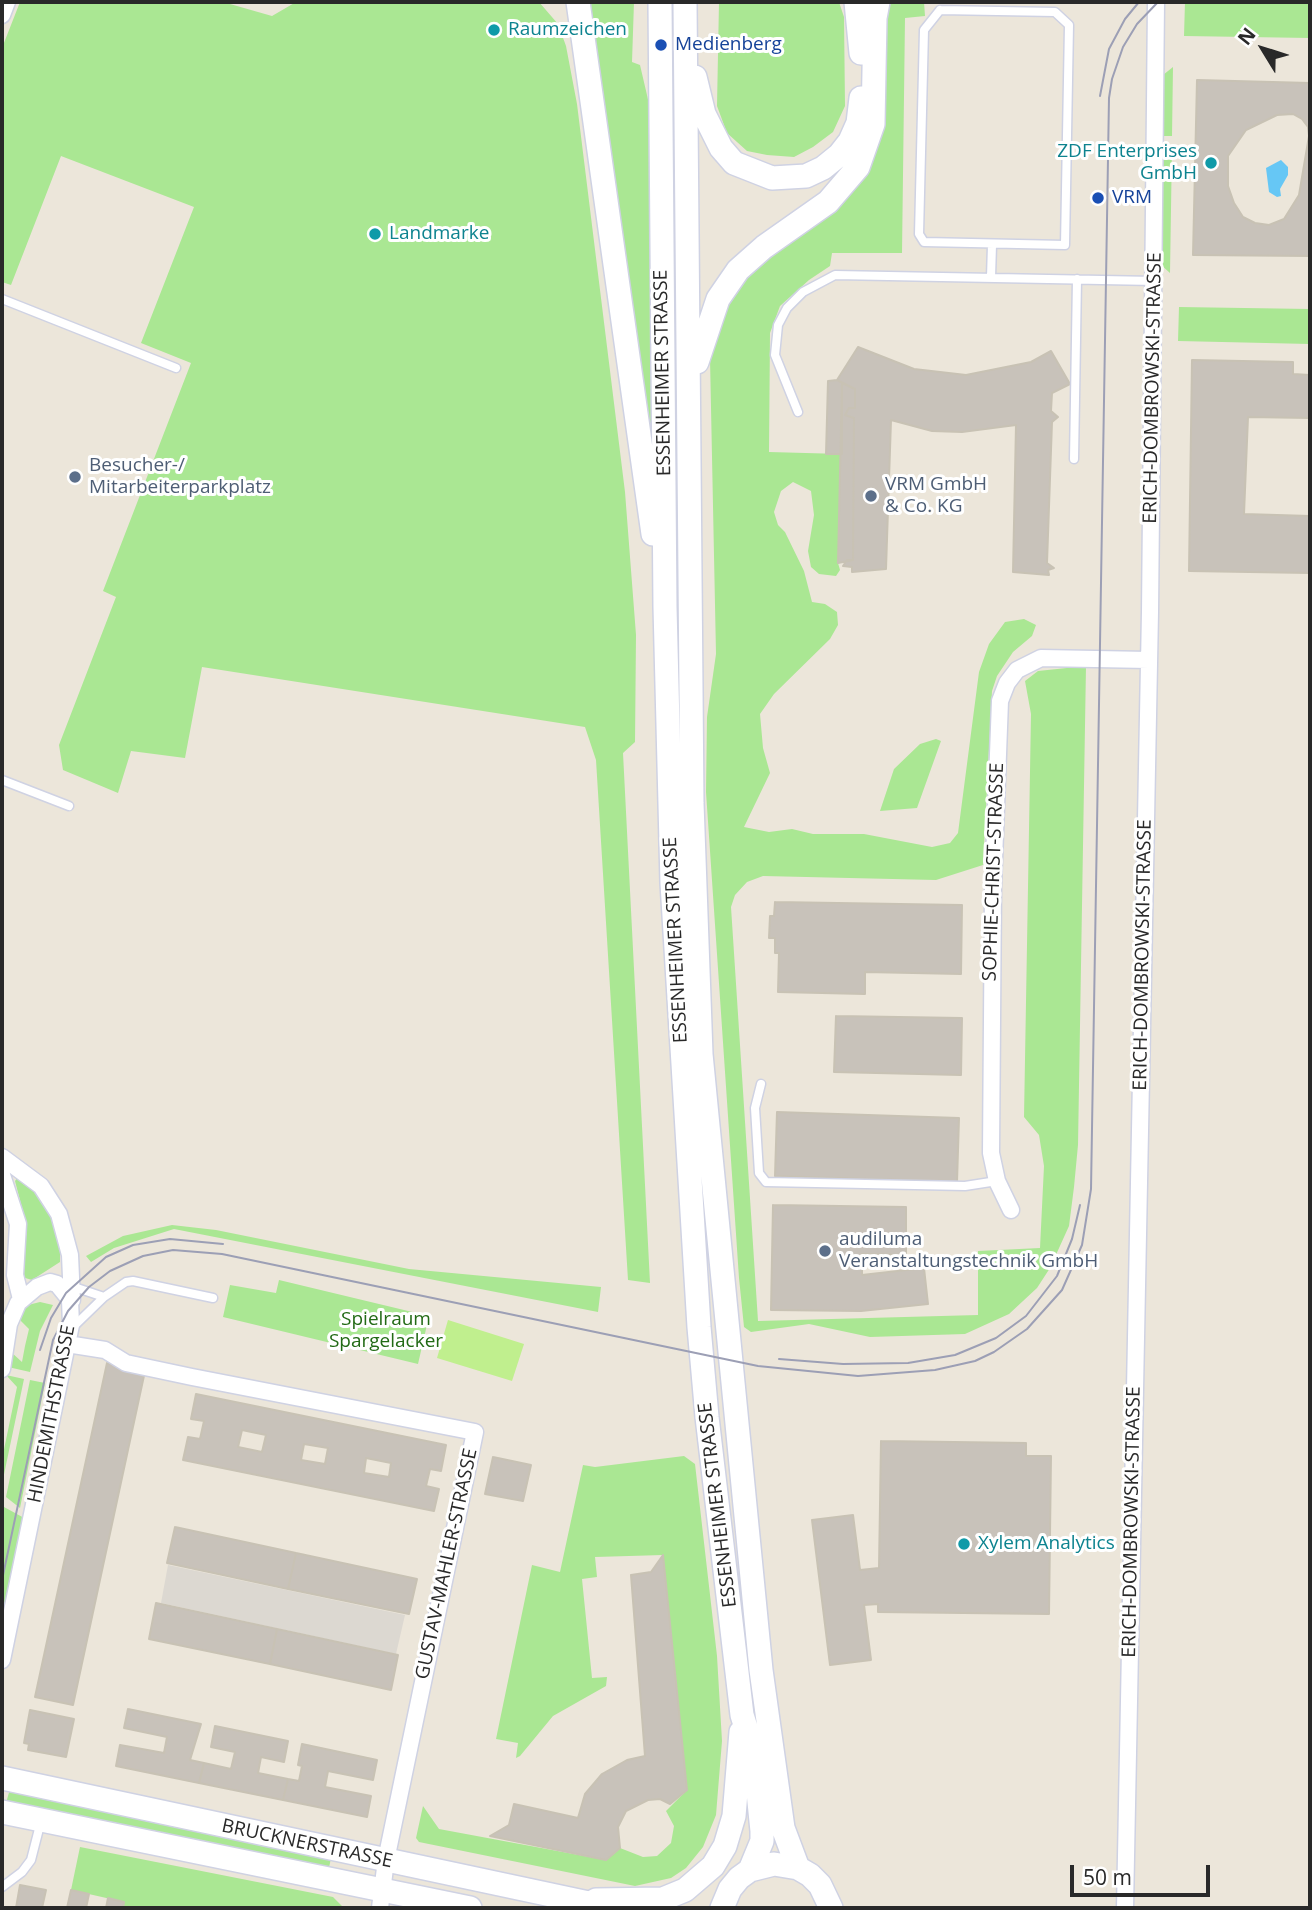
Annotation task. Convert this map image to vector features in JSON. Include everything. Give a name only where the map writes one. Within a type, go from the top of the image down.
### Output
[{"type":"main road","points":[[560,2],[582,37]]},
{"type":"main road","points":[[578,2],[629,379],[666,607]]},
{"type":"main road","name":"ESSENHEIMER STRASSE","points":[[660,2],[666,607],[672,883],[699,1327],[743,1715],[754,1754],[762,1831],[759,1853],[750,1870]]},
{"type":"main road","name":"ESSENHEIMER STRASSE","points":[[685,2],[691,382],[692,803],[701,1054],[761,1670],[783,1828],[798,1868]]},
{"type":"main road","points":[[685,37],[704,114],[721,148],[734,163],[754,174],[772,178],[797,177],[823,168],[839,155],[858,123],[861,33],[856,2]]},
{"type":"main road","points":[[691,382],[718,299],[738,270],[764,247],[828,202],[858,167],[873,124],[875,18],[878,2]]},
{"type":"main road","points":[[568,1897],[618,1902],[663,1899],[685,1890],[713,1866],[725,1846],[734,1816],[743,1715]]},
{"type":"main road","name":"BRUCKNERSTRASSE","points":[[2,1779],[612,1908]]},
{"type":"main road","name":"BRUCKNERSTRASSE","points":[[2,1812],[41,1818],[380,1898],[470,1908]]},
{"type":"main road","points":[[720,1906],[739,1878],[750,1870],[774,1864],[798,1868],[820,1885],[831,1908]]},
{"type":"street","points":[[2,15],[7,2]]},
{"type":"street","name":"ERICH-DOMBROWSKI-STRASSE","points":[[1125,1908],[1149,660],[1156,2]]},
{"type":"street","name":"SOPHIE-CHRIST-STRASSE","points":[[1011,1210],[997,1181],[991,1153],[991,1003],[999,716],[1003,691],[1017,670],[1041,658],[1149,660]]},
{"type":"street","points":[[2,1157],[41,1186],[59,1214],[70,1255],[72,1306]]},
{"type":"street","points":[[2,1175],[18,1224],[15,1275],[21,1299]]},
{"type":"street","points":[[2,1369],[9,1324],[21,1299],[37,1287],[50,1282]]},
{"type":"street","name":"HINDEMITHSTRASSE","points":[[2,1660],[69,1337],[72,1306],[62,1289],[50,1282]]},
{"type":"street","name":"GUSTAV-MAHLER-STRASSE","points":[[69,1337],[105,1350],[126,1363],[475,1432],[386,1860]]},
{"type":"street","points":[[380,1898],[386,1860]]},
{"type":"lane","points":[[940,10],[1055,12],[1069,25],[1065,245],[992,244],[924,242],[919,234],[924,30],[940,10]]},
{"type":"lane","points":[[991,277],[992,244]]},
{"type":"lane","points":[[798,412],[775,355],[775,341],[787,308],[818,281],[835,275],[1155,282]]},
{"type":"lane","points":[[1074,460],[1077,279]]},
{"type":"lane","points":[[2,299],[176,368]]},
{"type":"lane","points":[[2,780],[69,806]]},
{"type":"lane","points":[[761,1084],[755,1108],[759,1173],[766,1182],[965,1186],[997,1181]]},
{"type":"lane","points":[[69,1337],[104,1297],[119,1285],[134,1281],[213,1298]]},
{"type":"lane","points":[[50,1282],[104,1297]]},
{"type":"lane","points":[[2,1887],[22,1872],[31,1860],[41,1818]]},
{"type":"green space","points":[[20,2],[223,2],[272,16],[296,2],[539,2],[558,24],[566,46],[577,104],[625,492],[636,635],[635,742],[623,753],[650,1283],[628,1280],[596,760],[585,727],[202,667],[185,758],[131,751],[118,793],[63,770],[59,745],[116,597],[103,591],[191,363],[141,343],[194,207],[61,156],[11,285],[2,282],[2,48]]},
{"type":"green space","points":[[589,2],[634,2],[632,62],[640,65],[650,108],[654,462]]},
{"type":"green space","points":[[719,2],[839,2],[844,17],[845,106],[833,132],[794,157],[747,151],[727,133],[717,106]]},
{"type":"green space","points":[[885,2],[924,2],[925,16],[905,18],[902,253],[832,253],[830,266],[809,280],[780,306],[770,333],[769,452],[842,454],[838,563],[840,570],[836,576],[819,574],[811,567],[808,551],[814,515],[811,491],[793,482],[781,491],[774,512],[778,525],[785,532],[804,571],[812,602],[825,604],[837,612],[838,625],[830,639],[774,694],[760,714],[763,748],[770,773],[744,827],[769,832],[792,829],[813,834],[864,834],[932,847],[950,843],[958,833],[979,672],[989,644],[1005,622],[1024,619],[1036,625],[1032,636],[1013,652],[997,676],[992,691],[983,865],[936,880],[763,876],[747,882],[735,895],[731,907],[758,1321],[978,1315],[978,1251],[1040,1248],[1044,1166],[1039,1135],[1024,1117],[1031,714],[1025,681],[1038,671],[1086,666],[1078,1145],[1074,1187],[1069,1226],[1050,1268],[1037,1288],[1009,1314],[965,1334],[870,1337],[809,1324],[751,1332],[744,1327],[739,1278],[706,792],[707,717],[716,654],[710,358],[715,327],[738,282],[843,197]]},
{"type":"green space","points":[[1185,2],[1310,2],[1310,38],[1184,36]]},
{"type":"green space","points":[[1173,67],[1172,136],[1162,136],[1163,75]]},
{"type":"green space","points":[[1162,145],[1172,145],[1170,273],[1160,264]]},
{"type":"green space","points":[[1179,307],[1310,309],[1310,344],[1178,341]]},
{"type":"green space","points":[[936,739],[941,741],[917,808],[880,811],[894,769],[920,744]]},
{"type":"green space","points":[[18,1177],[32,1188],[49,1211],[60,1247],[60,1262],[32,1280],[22,1277],[27,1227],[15,1181]]},
{"type":"green space","points":[[172,1225],[216,1230],[409,1269],[601,1287],[598,1312],[174,1229],[114,1248],[91,1262],[86,1256],[123,1236]]},
{"type":"green space","name":"Spielraum Spargelacker","points":[[279,1280],[429,1316],[418,1364],[223,1317],[230,1285],[276,1293]]},
{"type":"green space","points":[[40,1302],[53,1305],[40,1331],[30,1372],[8,1367],[11,1352],[22,1362],[29,1329],[18,1318],[28,1305]]},
{"type":"green space","points":[[448,1320],[524,1344],[512,1381],[437,1358]]},
{"type":"green space","points":[[6,1375],[24,1379],[2,1484],[2,1459],[17,1387]]},
{"type":"green space","points":[[30,1380],[45,1383],[20,1508],[6,1497]]},
{"type":"green space","points":[[684,1456],[695,1464],[717,1656],[722,1741],[716,1815],[703,1847],[686,1868],[671,1878],[635,1886],[419,1842],[416,1838],[423,1806],[439,1829],[606,1860],[620,1848],[643,1857],[657,1856],[671,1843],[674,1826],[666,1811],[687,1790],[663,1555],[595,1557],[597,1577],[582,1579],[592,1678],[607,1677],[606,1686],[553,1716],[516,1758],[518,1743],[496,1739],[532,1565],[560,1572],[583,1465],[595,1467]]},
{"type":"green space","points":[[4,1507],[26,1519],[2,1635],[2,1515]]},
{"type":"green space","points":[[10,1789],[332,1854],[328,1872],[6,1803]]},
{"type":"green space","points":[[80,1847],[333,1897],[344,1908],[123,1908],[124,1902],[71,1890]]},
{"type":"shaded area","points":[[168,1565],[405,1615],[396,1654],[161,1603]]},
{"type":"water","points":[[1281,160],[1288,167],[1288,175],[1280,189],[1281,196],[1277,197],[1269,192],[1266,168]]},
{"type":"building","name":"ZDF Enterprises GmbH","points":[[1197,80],[1310,83],[1310,256],[1193,255]],"holes":[[[1293,114],[1302,119],[1308,127],[1309,136],[1299,195],[1284,219],[1269,225],[1255,223],[1243,217],[1228,186],[1228,156],[1246,130],[1277,115]]]},
{"type":"building","name":"VRM GmbH & Co. KG","points":[[858,347],[914,369],[966,375],[1031,362],[1051,351],[1070,384],[1052,393],[1051,411],[1058,417],[1052,422],[1047,563],[1054,568],[1048,570],[1049,575],[1013,572],[1016,425],[962,432],[932,431],[891,420],[886,569],[852,572],[852,567],[843,566],[847,560],[853,560],[854,418],[845,415],[849,408],[855,408],[855,389],[837,380]]},
{"type":"building","points":[[1192,360],[1293,362],[1293,374],[1310,375],[1310,418],[1248,417],[1244,514],[1310,516],[1310,573],[1189,571]]},
{"type":"building","points":[[837,380],[842,383],[842,454],[826,454],[828,381]]},
{"type":"building","points":[[842,383],[855,389],[855,408],[849,408],[845,415],[854,418],[853,560],[838,563]]},
{"type":"building","points":[[775,902],[962,905],[961,974],[865,972],[865,994],[778,992],[779,953],[775,953],[775,938],[769,938],[770,916],[774,916]]},
{"type":"building","points":[[836,1016],[962,1018],[961,1075],[834,1072]]},
{"type":"building","points":[[777,1112],[959,1118],[957,1182],[775,1176]]},
{"type":"building","points":[[773,1205],[906,1207],[906,1255],[862,1254],[862,1275],[924,1268],[928,1304],[861,1311],[771,1310]]},
{"type":"building","points":[[107,1363],[145,1371],[73,1705],[35,1697]]},
{"type":"building","points":[[196,1394],[446,1445],[441,1471],[430,1469],[426,1486],[439,1489],[434,1511],[183,1460],[188,1437],[200,1439],[204,1421],[191,1419]],"holes":[[[242,1430],[266,1435],[262,1452],[238,1447]],[[304,1444],[328,1448],[325,1464],[301,1460]],[[366,1458],[391,1463],[389,1477],[364,1473]]]},
{"type":"building","name":"Xylem Analytics","points":[[881,1441],[1026,1443],[1026,1456],[1051,1456],[1049,1614],[878,1612],[878,1604],[864,1605],[871,1660],[830,1665],[812,1520],[853,1515],[860,1570],[879,1568]]},
{"type":"building","points":[[493,1457],[531,1465],[523,1501],[485,1494]]},
{"type":"building","points":[[175,1527],[296,1553],[288,1589],[167,1563]]},
{"type":"building","points":[[296,1553],[417,1579],[409,1614],[288,1589]]},
{"type":"building","points":[[663,1555],[687,1790],[670,1804],[660,1799],[648,1800],[626,1811],[618,1827],[620,1848],[606,1860],[490,1836],[509,1825],[514,1804],[578,1818],[585,1794],[602,1774],[627,1760],[645,1756],[631,1575],[651,1572]]},
{"type":"building","points":[[156,1603],[277,1629],[270,1664],[149,1639]]},
{"type":"building","points":[[277,1629],[398,1655],[391,1690],[270,1664]]},
{"type":"building","points":[[128,1709],[201,1724],[190,1760],[204,1763],[199,1783],[116,1766],[120,1745],[164,1753],[167,1737],[124,1728]]},
{"type":"building","points":[[30,1710],[74,1719],[66,1757],[28,1750],[29,1744],[24,1743]]},
{"type":"building","points":[[215,1726],[288,1741],[284,1762],[261,1757],[258,1773],[288,1779],[283,1800],[199,1783],[204,1763],[231,1769],[235,1752],[211,1747]]},
{"type":"building","points":[[302,1744],[377,1760],[373,1780],[328,1771],[325,1787],[371,1796],[367,1817],[283,1800],[288,1779],[299,1781],[302,1766],[298,1765]]},
{"type":"building","points":[[20,1885],[46,1890],[42,1908],[16,1908]]},
{"type":"building","points":[[71,1890],[89,1894],[86,1908],[67,1908]]},
{"type":"building","points":[[108,1898],[124,1902],[123,1908],[106,1908]]},
{"type":"tram line","points":[[1100,96],[1109,49],[1125,19],[1139,2]]},
{"type":"tram line","points":[[2,1580],[53,1340],[68,1311],[89,1287],[110,1271],[143,1256],[173,1250],[222,1254],[758,1366],[858,1376],[935,1370],[975,1361],[994,1352],[1027,1329],[1062,1290],[1082,1245],[1091,1189],[1109,98],[1112,79],[1123,47],[1137,24],[1158,2]]},
{"type":"tram line","points":[[779,1359],[843,1364],[908,1363],[955,1355],[996,1338],[1026,1316],[1057,1276],[1072,1239],[1080,1205]]},
{"type":"tram line","points":[[40,1350],[51,1318],[66,1293],[106,1257],[133,1245],[170,1239],[223,1244]]},
{"type":"place","name":"Raumzeichen","points":[[494,30]]},
{"type":"place","name":"Medienberg","points":[[661,45]]},
{"type":"place","name":"ZDF Enterprises GmbH","points":[[1211,163]]},
{"type":"place","name":"VRM","points":[[1098,198]]},
{"type":"place","name":"Landmarke","points":[[375,234]]},
{"type":"place","name":"Besucher-/ Mitarbeiterparkplatz","points":[[75,477]]},
{"type":"place","name":"VRM GmbH & Co. KG","points":[[871,496]]},
{"type":"place","name":"audiluma Veranstaltungstechnik GmbH","points":[[825,1251]]},
{"type":"place","name":"Xylem Analytics","points":[[964,1544]]}]
